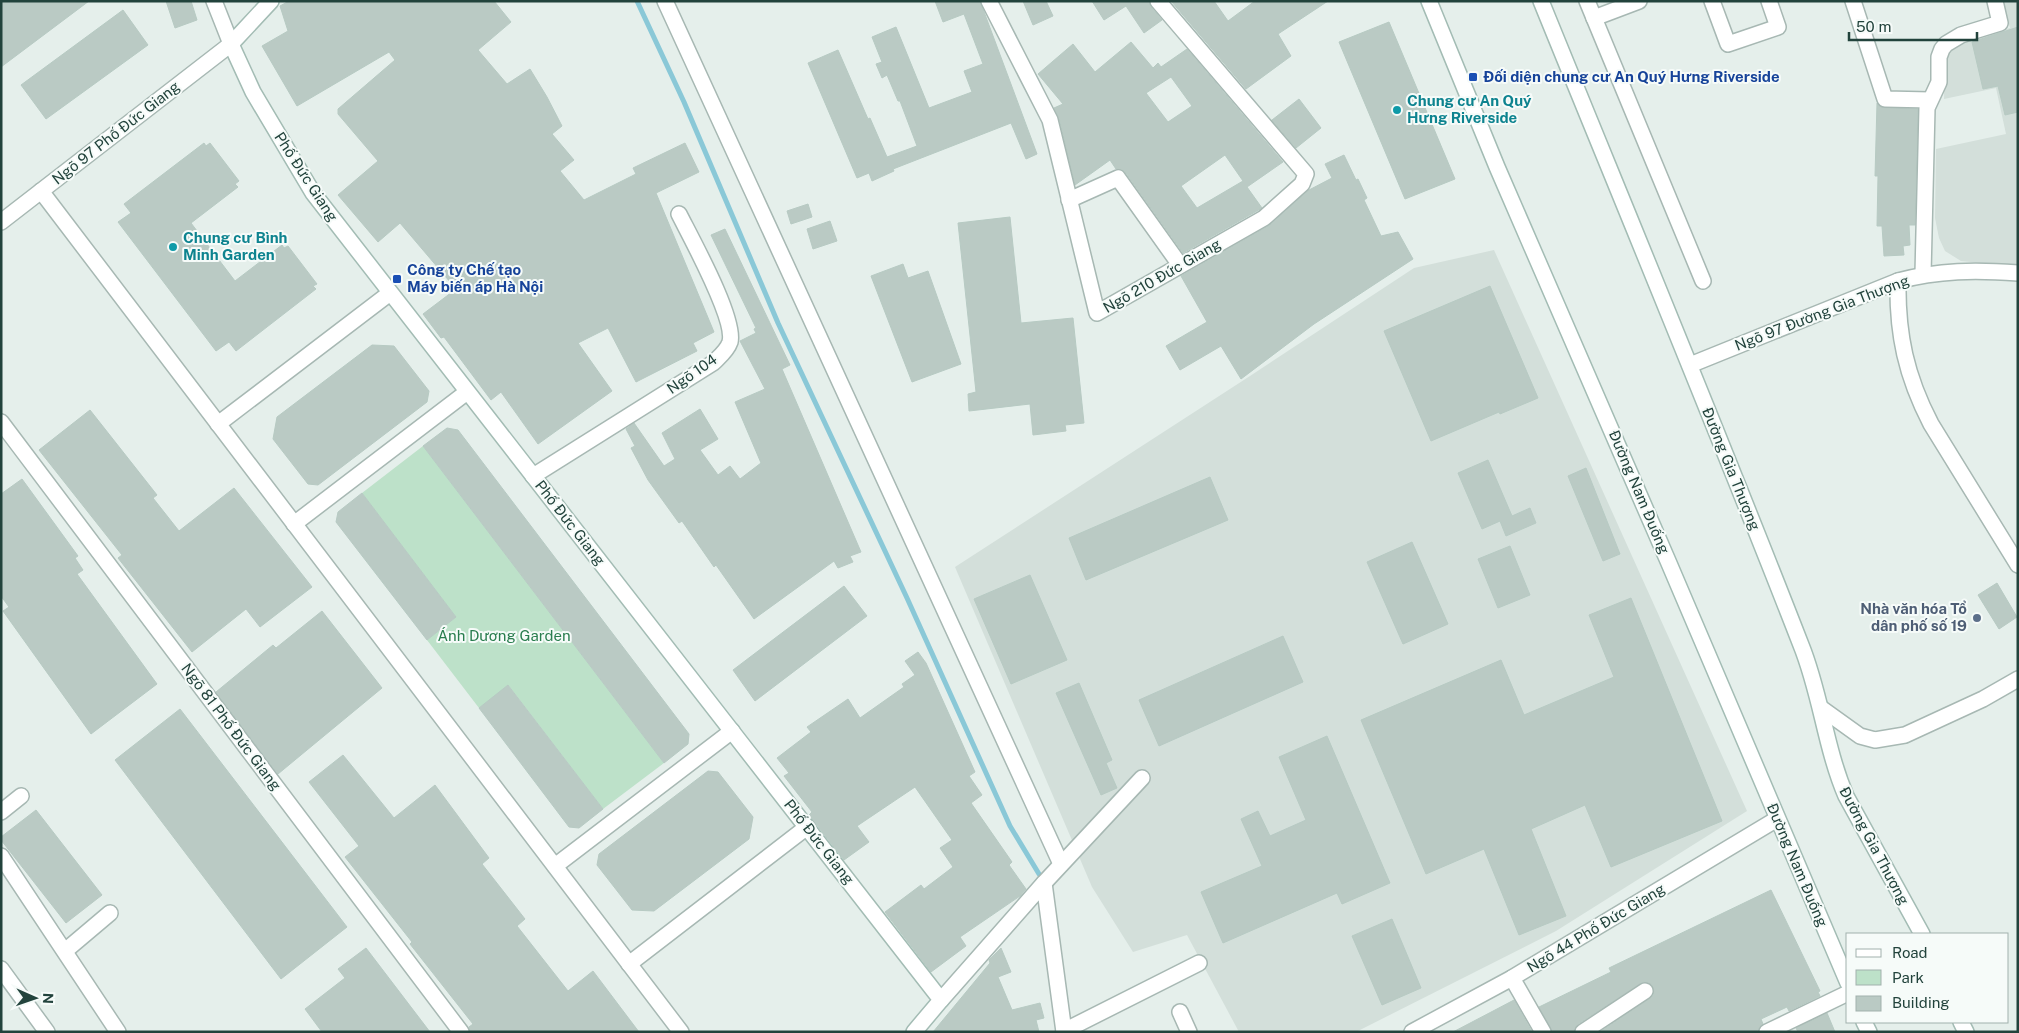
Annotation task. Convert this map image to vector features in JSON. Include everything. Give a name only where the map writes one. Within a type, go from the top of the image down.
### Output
[{"type":"street","name":"Phố Đức Giang","points":[[214,1],[253,92],[313,193],[942,1000]]},
{"type":"street","points":[[231,44],[270,1]]},
{"type":"street","points":[[665,1],[1062,864]]},
{"type":"street","name":"Ngõ 210 Đức Giang","points":[[989,1],[1050,120],[1096,313],[1264,218],[1302,184],[1306,174],[1158,1]]},
{"type":"street","name":"Đường Nam Đuống","points":[[1429,1],[1497,167],[1653,525],[1846,978]]},
{"type":"street","name":"Đường Gia Thượng","points":[[1541,1],[1690,365],[1807,660],[1821,708],[1830,753],[1846,796],[1921,933]]},
{"type":"street","points":[[1587,1],[1703,281]]},
{"type":"street","points":[[1594,18],[1639,1]]},
{"type":"street","points":[[1712,1],[1728,44],[1778,27],[1769,1]]},
{"type":"street","points":[[1853,1],[1885,99],[1930,100]]},
{"type":"street","points":[[1923,274],[1927,108],[1939,82],[1939,57],[1946,44],[1961,35],[2000,23],[1995,1]]},
{"type":"street","name":"Ngõ 97 Phố Đức Giang","points":[[1,222],[231,44]]},
{"type":"street","points":[[1069,200],[1118,178],[1180,265]]},
{"type":"street","points":[[41,191],[681,1032]]},
{"type":"street","name":"Ngõ 104","points":[[533,476],[712,363],[726,350],[731,333],[725,312],[679,214]]},
{"type":"street","name":"Ngõ 97 Đường Gia Thượng","points":[[1690,365],[1898,281],[1923,274],[1958,270],[2018,273]]},
{"type":"street","points":[[1898,281],[1900,333],[1905,360],[1921,406],[2018,565]]},
{"type":"street","points":[[218,424],[390,293]]},
{"type":"street","points":[[294,524],[467,392]]},
{"type":"street","name":"Ngõ 81 Phố Đức Giang","points":[[1,422],[461,1032]]},
{"type":"street","points":[[1821,708],[1860,736],[1883,740],[1920,730],[2017,683]]},
{"type":"street","points":[[555,866],[732,731]]},
{"type":"street","points":[[914,1032],[1044,883],[1142,778]]},
{"type":"street","points":[[1,812],[21,796]]},
{"type":"street","name":"Ngõ 44 Phố Đức Giang","points":[[1412,1032],[1512,978],[1777,818]]},
{"type":"street","points":[[629,964],[807,827]]},
{"type":"street","points":[[1,856],[118,1032]]},
{"type":"street","points":[[1044,883],[1064,1031],[1199,963]]},
{"type":"street","points":[[65,951],[110,913]]},
{"type":"street","points":[[1,969],[48,1032]]},
{"type":"street","points":[[1512,978],[1543,1032]]},
{"type":"street","points":[[1583,1032],[1645,992]]},
{"type":"street","points":[[1767,1032],[1846,994]]},
{"type":"street","points":[[1180,1012],[1189,1032]]},
{"type":"shaded area","points":[[2003,1],[2018,1],[2018,267],[1961,261],[1945,251],[1939,238],[1935,218],[1936,149],[2006,134],[1996,88],[1944,99],[1945,61],[1948,53],[1953,47],[1971,38],[2010,28]]},
{"type":"shaded area","points":[[1494,250],[1747,811],[1556,931],[1356,1032],[1239,1032],[1187,935],[1133,952],[1092,887],[955,567],[1414,268]]},
{"type":"green space","name":"Ánh Dương Garden","points":[[423,446],[664,763],[603,809],[509,686],[479,708],[427,640],[456,617],[362,493]]},
{"type":"building","points":[[1,1],[89,1],[1,67]]},
{"type":"building","points":[[166,1],[191,1],[197,20],[175,28]]},
{"type":"building","points":[[289,1],[494,1],[511,22],[478,50],[507,84],[530,69],[562,126],[552,134],[574,160],[560,171],[584,200],[636,174],[633,168],[685,143],[699,172],[656,193],[714,332],[693,343],[697,351],[636,382],[608,328],[578,343],[612,391],[538,444],[501,392],[491,400],[444,337],[441,338],[423,314],[456,289],[400,223],[378,242],[338,195],[378,161],[338,114],[338,109],[395,60],[389,52],[297,106],[262,46],[288,31],[280,6]]},
{"type":"building","points":[[935,1],[980,1],[1037,154],[1026,159],[1011,123],[893,169],[894,171],[872,181],[869,173],[857,178],[808,63],[838,50],[887,157],[917,146],[900,101],[898,101],[887,75],[882,78],[876,64],[882,62],[872,37],[896,27],[929,108],[972,92],[964,71],[983,64],[964,14],[943,22]]},
{"type":"building","points":[[1023,1],[1046,1],[1053,16],[1033,25]]},
{"type":"building","points":[[1092,1],[1149,1],[1151,7],[1162,20],[1144,33],[1126,6],[1104,20]]},
{"type":"building","points":[[1171,1],[1214,1],[1228,21],[1255,1],[1328,1],[1278,34],[1291,56],[1246,89]]},
{"type":"building","points":[[123,10],[148,45],[46,119],[21,85]]},
{"type":"building","name":"Chung cư An Quý Hưng Riverside","points":[[1389,22],[1455,179],[1405,199],[1339,42]]},
{"type":"building","points":[[2018,27],[2018,112],[2005,115],[1998,86],[1983,89],[1972,42]]},
{"type":"building","points":[[1131,42],[1153,68],[1158,63],[1161,67],[1187,49],[1283,162],[1247,187],[1262,208],[1183,253],[1126,173],[1116,169],[1110,160],[1075,185],[1059,118],[1054,108],[1063,104],[1038,74],[1073,44],[1095,72]],"holes":[[[1171,77],[1192,106],[1168,122],[1146,93]],[[1225,155],[1243,181],[1197,208],[1181,186]]]},
{"type":"building","points":[[1299,99],[1321,128],[1296,148],[1272,120]]},
{"type":"building","points":[[1877,103],[1885,108],[1918,109],[1915,225],[1909,225],[1910,245],[1903,246],[1904,255],[1884,256],[1882,226],[1877,226],[1878,176],[1875,176]]},
{"type":"building","name":"Chung cư Bình Minh Garden","points":[[204,143],[206,146],[210,143],[239,181],[235,184],[238,187],[191,223],[235,281],[282,245],[284,248],[288,246],[317,284],[313,286],[316,289],[236,351],[229,342],[216,351],[118,222],[131,213],[124,204]]},
{"type":"building","points":[[1344,155],[1367,198],[1364,200],[1381,236],[1398,232],[1413,259],[1314,324],[1241,379],[1221,346],[1180,370],[1166,346],[1207,322],[1181,276],[1270,225],[1309,190],[1332,178],[1325,164]]},
{"type":"building","points":[[808,204],[812,217],[791,224],[787,211]]},
{"type":"building","points":[[1010,217],[1021,323],[1073,318],[1084,423],[1065,425],[1066,431],[1033,435],[1030,404],[969,411],[968,394],[976,392],[958,223]]},
{"type":"building","points":[[830,221],[837,241],[813,249],[807,229]]},
{"type":"building","points":[[725,229],[790,365],[782,369],[861,552],[850,556],[853,562],[838,568],[834,561],[754,619],[716,565],[714,567],[682,521],[679,523],[648,480],[631,448],[635,446],[626,429],[634,423],[664,466],[675,459],[662,433],[700,409],[718,439],[700,450],[718,475],[730,466],[740,479],[761,463],[735,402],[765,389],[740,341],[756,333],[754,329],[756,328],[711,235]]},
{"type":"building","points":[[903,264],[908,278],[928,271],[961,364],[912,382],[871,276]]},
{"type":"building","points":[[1490,286],[1538,398],[1500,414],[1499,412],[1431,441],[1384,331]]},
{"type":"building","points":[[372,345],[394,346],[429,391],[427,402],[318,485],[308,484],[273,439],[277,417]]},
{"type":"building","points":[[90,410],[157,495],[153,498],[179,531],[234,488],[312,587],[260,627],[246,609],[192,652],[118,558],[122,555],[39,450]]},
{"type":"building","points":[[447,428],[458,430],[689,734],[688,744],[664,763],[423,446]]},
{"type":"building","points":[[1488,460],[1512,516],[1530,508],[1536,523],[1506,536],[1500,521],[1482,529],[1458,473]]},
{"type":"building","points":[[1586,468],[1620,554],[1603,561],[1568,476]]},
{"type":"building","points":[[1210,477],[1228,520],[1086,580],[1069,538]]},
{"type":"building","points":[[22,479],[78,556],[75,558],[83,570],[77,574],[157,684],[91,734],[3,611],[9,607],[1,596],[1,494]]},
{"type":"building","points":[[362,493],[456,617],[427,640],[336,522],[338,512]]},
{"type":"building","points":[[1412,542],[1448,624],[1403,644],[1367,562]]},
{"type":"building","points":[[1510,546],[1530,595],[1498,608],[1478,559]]},
{"type":"building","points":[[1030,575],[1067,660],[1011,684],[974,599]]},
{"type":"building","points":[[1997,583],[2017,617],[1999,629],[1978,595]]},
{"type":"building","points":[[844,586],[867,616],[755,701],[733,670]]},
{"type":"building","points":[[1631,598],[1722,821],[1611,867],[1585,805],[1531,829],[1566,916],[1519,935],[1484,849],[1426,874],[1361,720],[1501,660],[1524,715],[1614,677],[1589,615]]},
{"type":"building","points":[[322,611],[382,688],[278,774],[216,692],[273,645],[276,648]]},
{"type":"building","points":[[1283,636],[1303,682],[1159,746],[1139,700]]},
{"type":"building","points":[[918,652],[926,663],[975,772],[969,776],[982,795],[971,803],[1012,862],[1009,865],[1026,889],[1020,896],[960,937],[966,946],[931,972],[885,912],[921,885],[924,889],[953,867],[940,848],[952,840],[915,787],[857,826],[869,842],[844,860],[809,815],[812,812],[784,776],[789,773],[777,758],[811,732],[807,727],[848,699],[860,718],[904,687],[902,684],[915,675],[905,661]]},
{"type":"building","points":[[1079,683],[1112,760],[1106,763],[1117,788],[1101,795],[1056,693]]},
{"type":"building","points":[[508,685],[603,809],[579,828],[569,827],[479,708]]},
{"type":"building","points":[[180,709],[347,927],[281,979],[115,760]]},
{"type":"building","points":[[1327,736],[1390,883],[1342,904],[1337,893],[1223,943],[1201,892],[1262,866],[1241,819],[1258,811],[1270,836],[1306,820],[1279,757]]},
{"type":"building","points":[[343,755],[394,818],[435,785],[489,858],[482,864],[525,919],[517,926],[568,991],[593,971],[639,1032],[470,1032],[469,1027],[473,1024],[345,857],[359,846],[309,782]]},
{"type":"building","points":[[708,771],[718,772],[753,817],[749,839],[654,911],[632,910],[597,865],[599,854]]},
{"type":"building","points":[[36,810],[102,895],[66,923],[1,840],[1,837]]},
{"type":"building","points":[[1771,890],[1820,991],[1818,992],[1820,996],[1789,1011],[1787,1007],[1761,1019],[1763,1024],[1756,1032],[1600,1032],[1653,996],[1652,985],[1644,982],[1578,1024],[1574,1032],[1552,1032],[1539,1007],[1611,972],[1609,968]]},
{"type":"building","points":[[1392,919],[1421,988],[1382,1005],[1352,936]]},
{"type":"building","points":[[366,948],[430,1032],[322,1032],[305,1009],[345,978],[338,969]]},
{"type":"building","points":[[1001,948],[1011,972],[998,977],[1012,1010],[1040,1003],[1044,1018],[1036,1020],[1039,1032],[933,1032],[990,963],[989,960]]},
{"type":"building","points":[[1514,1000],[1532,1032],[1453,1032],[1495,1010]]},
{"type":"building","points":[[1827,1013],[1835,1032],[1798,1032],[1796,1028]]},
{"type":"waterway","points":[[637,1],[684,102],[778,323],[907,598],[1010,826],[1039,874]]},
{"type":"place","name":"Đối diện chung cư An Quý Hưng Riverside","points":[[1473,77]]},
{"type":"place","name":"Chung cư An Quý Hưng Riverside","points":[[1397,110]]},
{"type":"place","name":"Chung cư Bình Minh Garden","points":[[173,247]]},
{"type":"place","name":"Công ty Chế tạo Máy biến áp Hà Nội","points":[[397,279]]},
{"type":"place","name":"Nhà văn hóa Tổ dân phố số 19","points":[[1977,618]]}]
